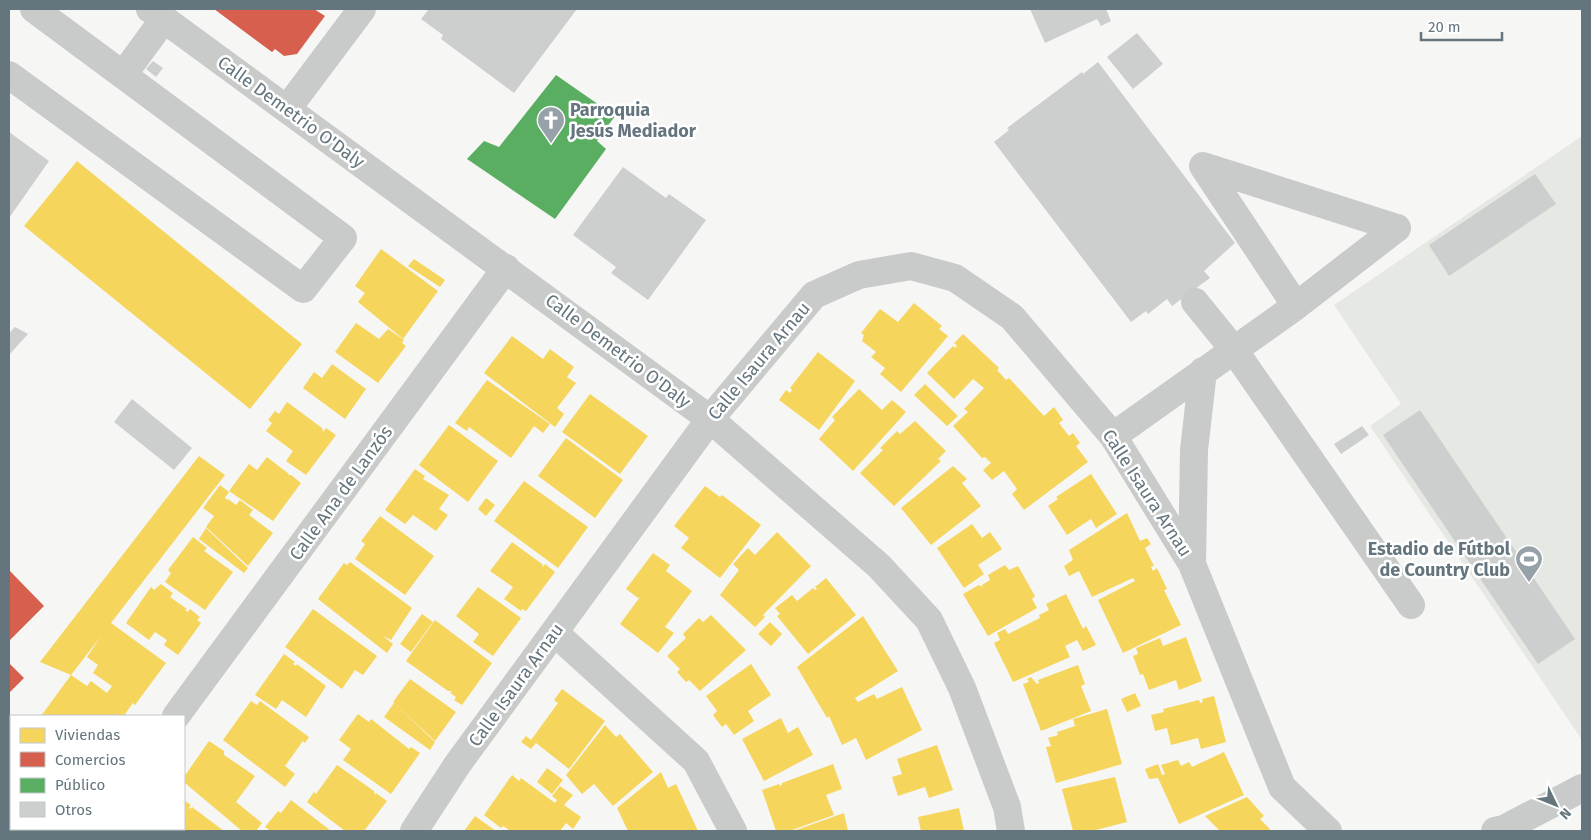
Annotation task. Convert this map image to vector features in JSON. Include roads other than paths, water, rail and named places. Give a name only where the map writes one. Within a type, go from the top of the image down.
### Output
[{"type":"street","points":[[9,74],[303,289],[343,238],[34,9]]},
{"type":"street","points":[[287,109],[362,9]]},
{"type":"street","points":[[123,75],[157,14]]},
{"type":"street","name":"Calle Demetrio O'Daly","points":[[157,14],[710,419],[878,566],[929,620],[962,688],[1006,807],[1011,831]]},
{"type":"street","points":[[1113,436],[1296,306],[1397,228],[1203,166],[1296,306]]},
{"type":"street","name":"Calle Isaura Arnau","points":[[414,831],[457,765],[710,419],[814,295],[860,275],[911,266],[955,278],[1012,317],[1113,436],[1192,564],[1282,787],[1328,831]]},
{"type":"street","name":"Calle Ana de Lanzós","points":[[177,715],[506,268]]},
{"type":"street","points":[[1195,302],[1234,350],[1411,605]]},
{"type":"street","points":[[1192,564],[1194,450],[1203,371]]},
{"type":"street","points":[[555,633],[696,761],[733,831]]},
{"type":"street","points":[[1495,831],[1504,829],[1582,788]]},
{"type":"place","name":"Parroquia Jesús Mediador","points":[[551,144]]},
{"type":"place","name":"Estadio de Fútbol de Country Club","points":[[1529,583]]}]
